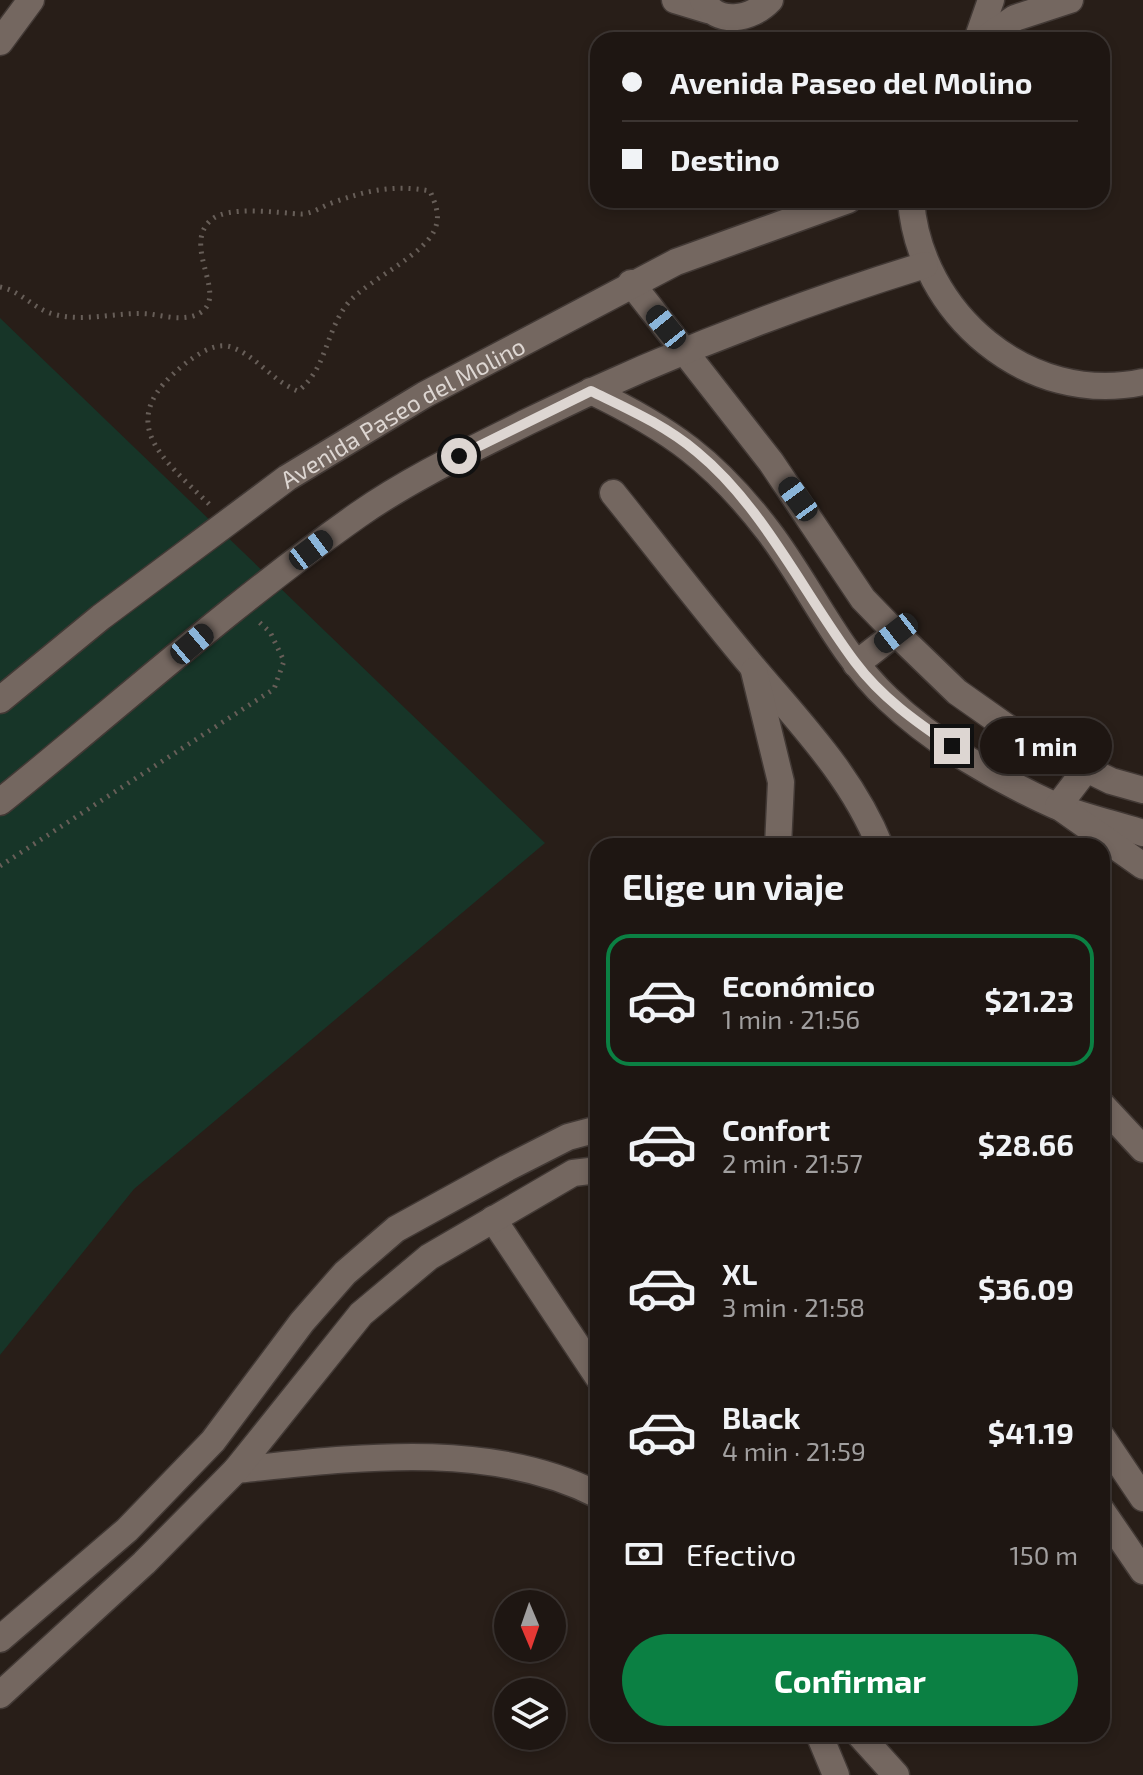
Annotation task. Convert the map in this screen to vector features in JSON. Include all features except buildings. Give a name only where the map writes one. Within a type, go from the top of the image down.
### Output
[{"type":"street","points":[[0,42],[31,0]]},
{"type":"street","points":[[675,0],[706,5],[721,17],[739,18],[770,0]]},
{"type":"street","points":[[982,32],[991,0]]},
{"type":"street","points":[[993,32],[1015,18],[1070,0]]},
{"type":"street","name":"Avenida Paseo del Molino","points":[[0,700],[101,617],[287,478],[424,395],[631,283],[733,239],[824,208]]},
{"type":"street","points":[[912,208],[925,265],[959,320],[1010,362],[1073,384],[1141,386]]},
{"type":"street","points":[[0,802],[238,605],[359,514],[432,469],[684,349],[827,295],[925,265]]},
{"type":"street","points":[[631,283],[812,518],[863,599],[896,633],[957,692],[1021,737],[1111,781],[1143,790]]},
{"type":"street","points":[[591,391],[652,420],[698,453],[769,532],[856,664],[888,699],[994,774],[1058,806],[1103,838]]},
{"type":"street","points":[[613,493],[753,668],[801,720],[835,767],[875,838]]},
{"type":"street","points":[[856,664],[896,633]]},
{"type":"street","points":[[753,668],[781,782],[778,838]]},
{"type":"street","points":[[1058,806],[1087,768]]},
{"type":"street","points":[[1058,806],[1143,833]]},
{"type":"street","points":[[1110,843],[1143,866]]},
{"type":"street","points":[[1110,1114],[1143,1149]]},
{"type":"street","points":[[0,1639],[127,1530],[213,1441],[302,1322],[345,1273],[396,1229],[568,1137],[590,1122]]},
{"type":"street","points":[[568,1137],[590,1131]]},
{"type":"street","points":[[0,1695],[144,1563],[236,1470],[361,1314],[429,1257],[493,1219],[586,1172],[568,1137]]},
{"type":"street","points":[[493,1219],[590,1365]]},
{"type":"street","points":[[1110,1449],[1143,1498]]},
{"type":"street","points":[[236,1470],[349,1459],[437,1459],[517,1466],[590,1492]]},
{"type":"street","points":[[1110,1523],[1143,1571]]},
{"type":"street","points":[[822,1742],[836,1775]]},
{"type":"street","points":[[866,1742],[896,1775]]},
{"type":"path","points":[[0,287],[13,289],[50,314],[69,318],[125,313],[194,316],[207,307],[212,290],[201,259],[201,239],[210,221],[224,212],[306,214],[375,189],[401,186],[430,191],[437,208],[436,227],[426,243],[348,303],[335,324],[313,380],[298,391],[279,384],[250,358],[228,346],[204,350],[160,384],[148,409],[150,438],[165,460],[228,522]]},
{"type":"path","points":[[0,866],[274,689],[284,661],[270,632],[238,605]]},
{"type":"green space","points":[[0,318],[545,843],[134,1189],[0,1355]]},
{"type":"route","points":[[459,456],[591,391],[652,420],[698,453],[769,532],[856,664],[888,699],[952,746]]}]
